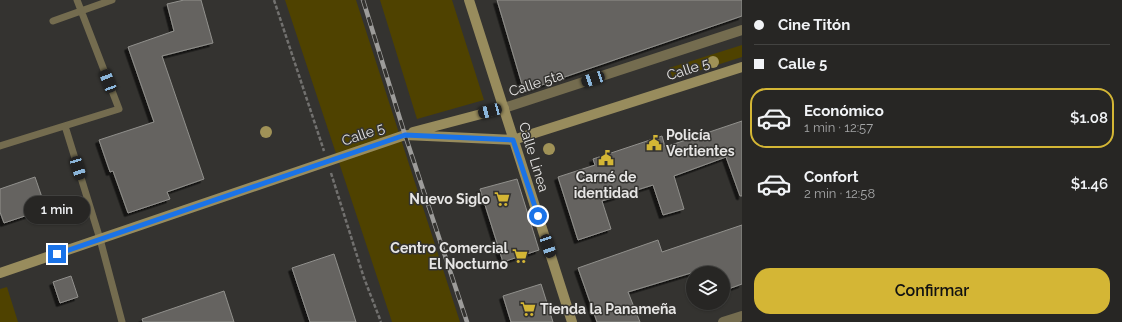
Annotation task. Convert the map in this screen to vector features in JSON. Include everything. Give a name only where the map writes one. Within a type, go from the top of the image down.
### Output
[{"type":"main road","name":"Calle Linea","points":[[469,0],[572,322]]},
{"type":"main road","name":"Calle 5","points":[[0,273],[405,135],[513,140],[742,67]]},
{"type":"main road","name":"Calle 5ta","points":[[405,135],[504,108]]},
{"type":"street","name":"Calle 5ta","points":[[504,108],[742,30]]},
{"type":"street","points":[[723,322],[742,316]]},
{"type":"lane","points":[[0,146],[119,109],[77,0]]},
{"type":"lane","points":[[52,21],[112,0]]},
{"type":"lane","points":[[65,126],[100,239],[122,322]]},
{"type":"shaded area","points":[[285,0],[356,0],[460,322],[392,322]]},
{"type":"shaded area","points":[[380,0],[452,0],[484,100],[417,119]]},
{"type":"shaded area","points":[[742,45],[742,57],[673,79],[669,68]]},
{"type":"shaded area","points":[[7,287],[18,322],[0,322],[0,289]]},
{"type":"building","points":[[184,0],[201,0],[213,43],[162,56],[204,179],[167,192],[170,199],[128,213],[113,171],[110,172],[99,140],[154,122],[128,47],[174,31],[167,4]]},
{"type":"building","points":[[497,0],[742,0],[742,16],[524,91]]},
{"type":"building","points":[[742,121],[742,196],[740,196],[726,157],[674,176],[684,209],[663,215],[653,185],[602,201],[611,229],[578,240],[558,177],[595,165],[593,159],[662,136],[665,147]]},
{"type":"building","points":[[35,177],[46,209],[4,223],[0,212],[0,189]]},
{"type":"building","points":[[517,179],[539,250],[503,262],[480,189]]},
{"type":"building","points":[[742,225],[742,284],[730,288],[730,266],[686,266],[686,275],[628,292],[640,322],[597,322],[578,268],[658,240],[662,252]]},
{"type":"building","points":[[334,254],[356,322],[310,322],[292,268]]},
{"type":"building","points":[[71,276],[78,297],[60,303],[53,282]]},
{"type":"building","name":"Tienda la Panameña","points":[[541,284],[553,322],[511,322],[503,296]]},
{"type":"building","points":[[224,291],[234,322],[143,322],[142,319]]},
{"type":"railway","points":[[363,0],[405,135],[467,322]]},
{"type":"place","name":"Policía Vertientes","points":[[654,143]]},
{"type":"place","name":"Carné de identidad","points":[[606,158]]},
{"type":"place","name":"Nuevo Siglo","points":[[502,199]]},
{"type":"place","name":"Centro Comercial El Nocturno","points":[[520,256]]},
{"type":"place","name":"Tienda la Panameña","points":[[528,309]]},
{"type":"route","points":[[57,254],[405,135],[513,140],[538,216]]}]
